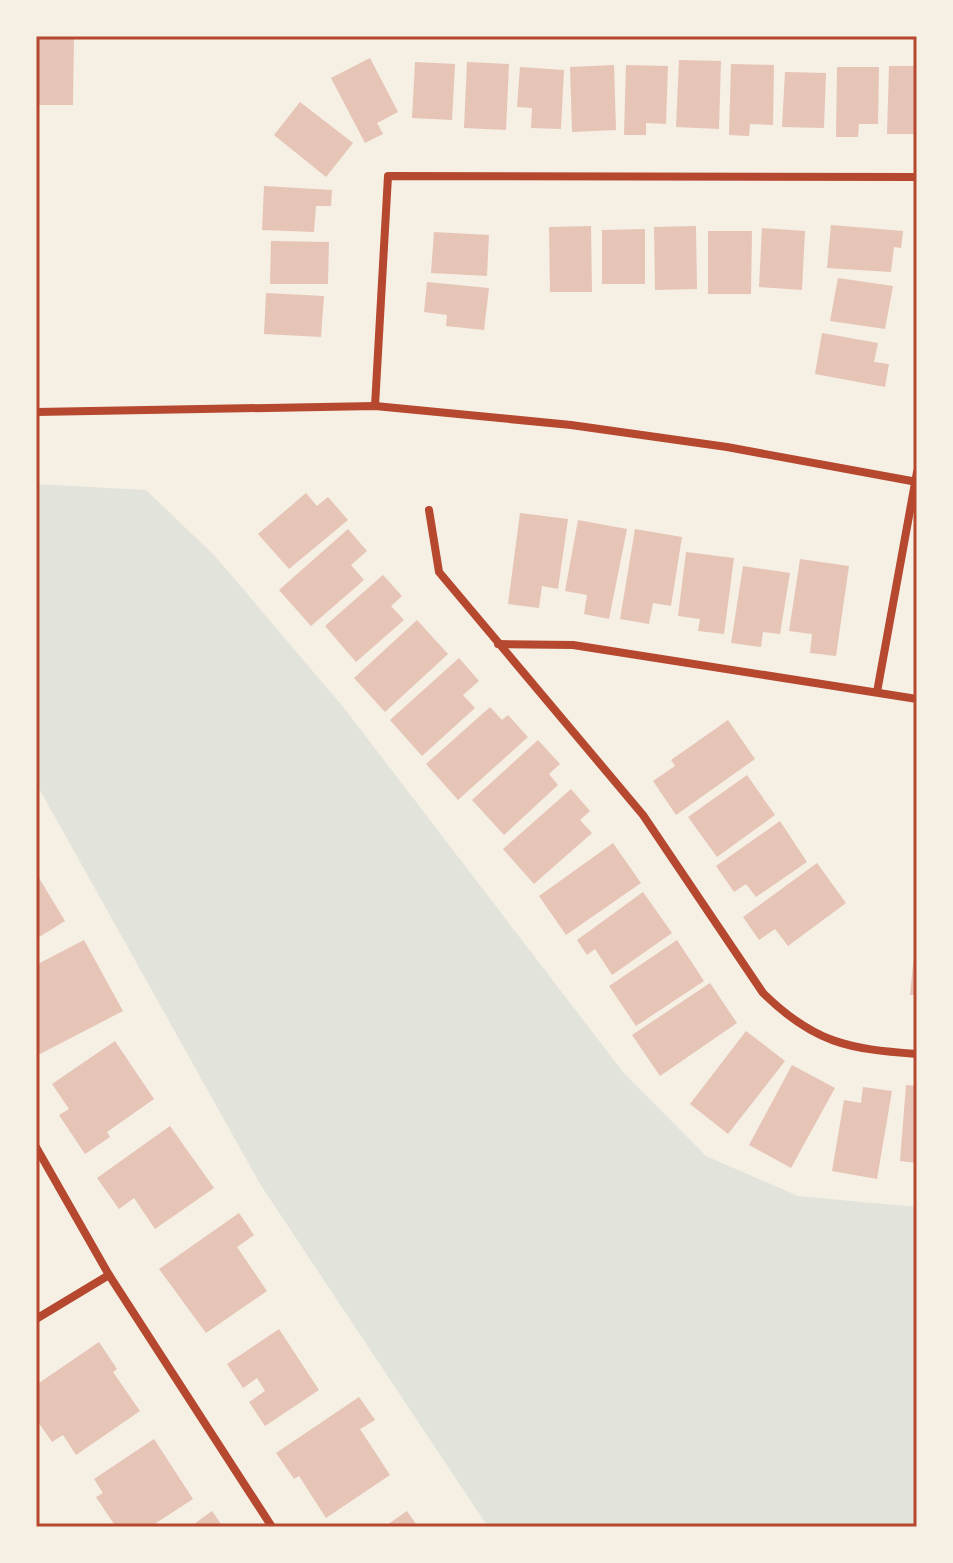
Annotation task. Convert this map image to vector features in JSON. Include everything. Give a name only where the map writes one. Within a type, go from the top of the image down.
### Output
[{"type":"street","points":[[375,406],[388,176],[917,177]]},
{"type":"street","points":[[36,412],[375,406],[571,425],[916,479],[877,692]]},
{"type":"street","points":[[429,510],[439,572],[643,815],[763,993],[788,1018],[815,1035],[863,1050],[917,1054]]},
{"type":"street","points":[[498,644],[573,645],[917,699]]},
{"type":"street","points":[[36,1147],[109,1275],[272,1527]]},
{"type":"street","points":[[36,1319],[109,1275]]},
{"type":"shaded area","points":[[36,484],[146,490],[215,556],[344,708],[623,1072],[706,1156],[798,1196],[917,1207],[917,1527],[488,1527],[260,1184],[36,783]]},
{"type":"building","points":[[36,36],[74,36],[73,105],[36,105]]},
{"type":"building","points":[[370,58],[398,112],[377,123],[383,134],[365,143],[331,78]]},
{"type":"building","points":[[679,60],[721,61],[719,129],[676,127]]},
{"type":"building","points":[[415,62],[455,64],[452,120],[412,118]]},
{"type":"building","points":[[467,62],[509,64],[506,130],[464,128]]},
{"type":"building","points":[[731,64],[774,65],[773,125],[750,124],[749,136],[729,135]]},
{"type":"building","points":[[614,65],[616,130],[572,132],[570,67]]},
{"type":"building","points":[[626,65],[668,66],[666,124],[646,123],[646,135],[624,135]]},
{"type":"building","points":[[889,66],[917,66],[917,134],[887,134]]},
{"type":"building","points":[[520,67],[564,70],[561,129],[531,128],[532,108],[517,107]]},
{"type":"building","points":[[837,67],[879,67],[878,124],[859,124],[858,137],[836,137]]},
{"type":"building","points":[[785,72],[826,73],[824,128],[782,127]]},
{"type":"building","points":[[300,102],[353,143],[326,177],[274,135]]},
{"type":"building","points":[[264,186],[332,190],[331,206],[316,206],[314,232],[262,230]]},
{"type":"building","points":[[831,225],[903,231],[901,248],[894,247],[891,272],[827,268]]},
{"type":"building","points":[[591,226],[592,292],[550,292],[549,227]]},
{"type":"building","points":[[696,226],[697,289],[655,290],[654,227]]},
{"type":"building","points":[[762,228],[805,231],[802,290],[759,287]]},
{"type":"building","points":[[645,229],[645,284],[602,284],[602,230]]},
{"type":"building","points":[[708,231],[752,231],[751,294],[708,294]]},
{"type":"building","points":[[434,232],[489,235],[487,276],[431,273]]},
{"type":"building","points":[[271,241],[329,242],[328,284],[270,284]]},
{"type":"building","points":[[838,278],[893,286],[885,329],[830,321]]},
{"type":"building","points":[[427,282],[489,288],[484,330],[446,326],[447,315],[424,312]]},
{"type":"building","points":[[266,293],[324,296],[321,337],[264,334]]},
{"type":"building","points":[[822,333],[878,343],[874,362],[889,364],[885,387],[815,374]]},
{"type":"building","points":[[306,493],[317,506],[328,497],[348,520],[289,569],[258,534]]},
{"type":"building","points":[[520,513],[568,519],[558,589],[542,586],[539,608],[508,604]]},
{"type":"building","points":[[578,520],[627,529],[609,619],[584,614],[587,595],[565,591]]},
{"type":"building","points":[[348,529],[367,551],[351,565],[364,580],[311,626],[279,590]]},
{"type":"building","points":[[635,529],[682,537],[671,606],[653,603],[649,624],[620,619]]},
{"type":"building","points":[[686,552],[734,558],[724,634],[698,631],[700,619],[678,616]]},
{"type":"building","points":[[800,559],[849,566],[836,656],[810,653],[812,634],[789,631]]},
{"type":"building","points":[[743,566],[790,573],[780,634],[763,632],[761,647],[731,643]]},
{"type":"building","points":[[383,575],[402,596],[391,606],[404,620],[356,662],[325,626]]},
{"type":"building","points":[[417,620],[448,654],[385,712],[354,678]]},
{"type":"building","points":[[459,658],[479,681],[463,695],[475,708],[422,756],[390,720]]},
{"type":"building","points":[[490,707],[502,720],[508,715],[528,737],[458,800],[426,764]]},
{"type":"building","points":[[728,720],[755,759],[676,815],[653,781],[675,766],[671,760]]},
{"type":"building","points":[[538,740],[560,764],[549,774],[558,785],[504,835],[472,800]]},
{"type":"building","points":[[747,775],[775,815],[717,857],[688,817]]},
{"type":"building","points":[[571,789],[590,811],[580,820],[592,833],[534,884],[503,849]]},
{"type":"building","points":[[780,821],[807,862],[756,897],[746,884],[734,892],[716,866]]},
{"type":"building","points":[[613,843],[641,883],[566,935],[539,896]]},
{"type":"building","points":[[817,863],[846,903],[788,946],[775,929],[759,940],[743,917]]},
{"type":"building","points":[[36,873],[65,921],[36,939]]},
{"type":"building","points":[[643,892],[672,933],[612,975],[595,949],[587,955],[577,940]]},
{"type":"building","points":[[84,940],[123,1011],[38,1055],[36,965]]},
{"type":"building","points":[[677,940],[704,981],[636,1026],[609,986]]},
{"type":"building","points":[[915,945],[917,995],[910,995]]},
{"type":"building","points":[[710,983],[737,1023],[660,1076],[632,1035]]},
{"type":"building","points":[[746,1031],[785,1061],[728,1134],[690,1104]]},
{"type":"building","points":[[115,1041],[154,1099],[107,1132],[110,1137],[85,1154],[59,1115],[69,1109],[52,1084]]},
{"type":"building","points":[[792,1065],[835,1088],[791,1168],[749,1145]]},
{"type":"building","points":[[906,1085],[917,1086],[917,1163],[900,1161]]},
{"type":"building","points":[[863,1087],[892,1091],[877,1179],[832,1171],[844,1100],[861,1103]]},
{"type":"building","points":[[170,1126],[214,1188],[155,1229],[134,1198],[119,1209],[97,1178]]},
{"type":"building","points":[[239,1213],[254,1235],[237,1247],[267,1291],[206,1333],[159,1269]]},
{"type":"building","points":[[279,1329],[319,1390],[265,1426],[249,1402],[265,1391],[257,1378],[243,1388],[227,1364]]},
{"type":"building","points":[[99,1342],[117,1369],[113,1372],[140,1411],[76,1455],[63,1435],[52,1442],[36,1419],[36,1385]]},
{"type":"building","points":[[359,1397],[375,1420],[360,1429],[390,1475],[326,1518],[299,1476],[294,1479],[276,1453]]},
{"type":"building","points":[[154,1439],[193,1499],[150,1527],[116,1527],[96,1497],[103,1493],[94,1479]]},
{"type":"building","points":[[212,1511],[223,1527],[190,1527]]},
{"type":"building","points":[[407,1511],[418,1527],[384,1527]]}]
